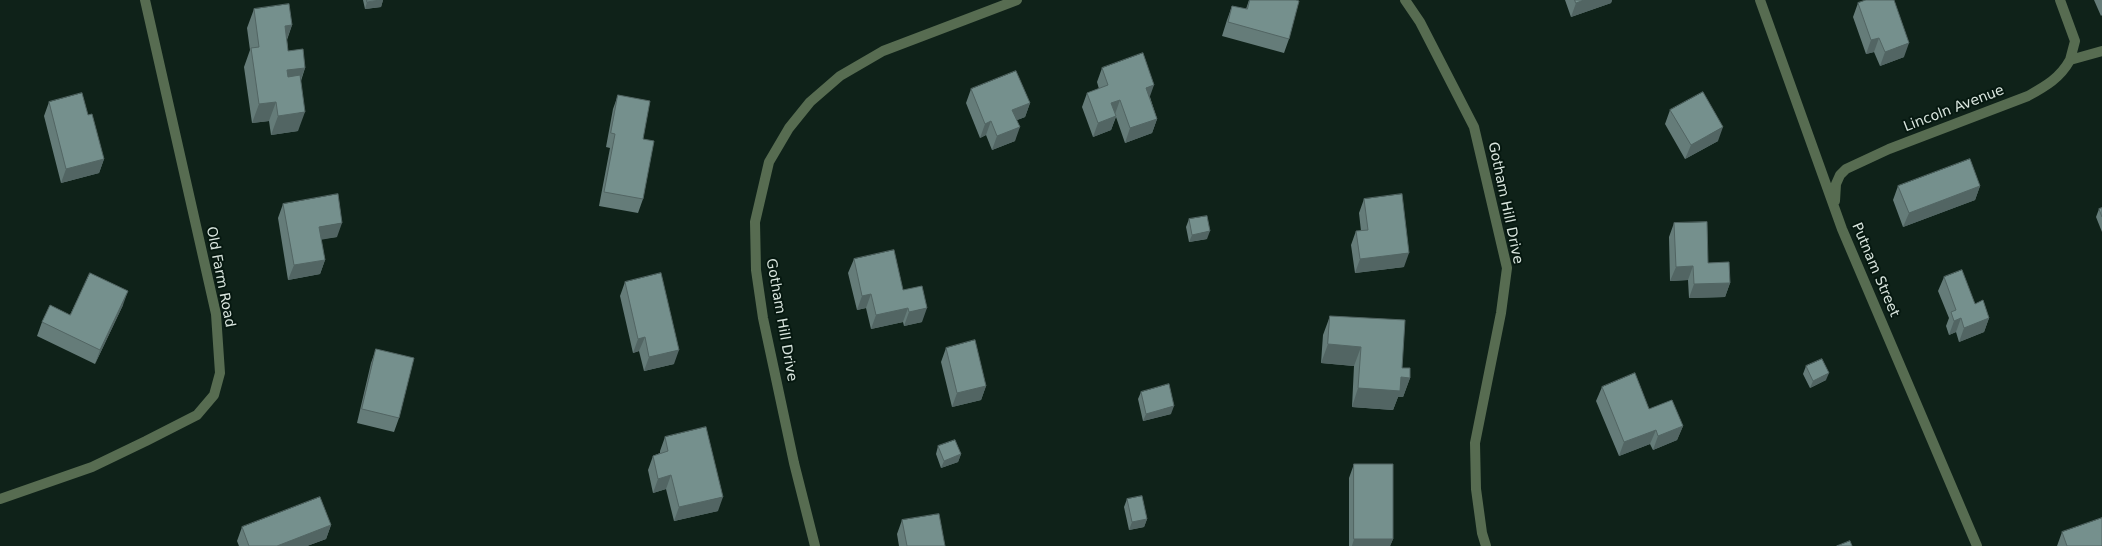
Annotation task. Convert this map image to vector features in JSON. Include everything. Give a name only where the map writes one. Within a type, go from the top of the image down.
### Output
[{"type":"street","name":"Old Farm Road","points":[[0,498],[92,467],[197,414],[214,395],[220,373],[216,314],[145,0]]},
{"type":"street","name":"Gotham Hill Drive","points":[[815,546],[794,463],[765,326],[756,270],[755,222],[768,162],[789,128],[810,102],[840,76],[883,51],[1017,0]]},
{"type":"street","name":"Gotham Hill Drive","points":[[1405,0],[1420,22],[1474,127],[1507,268],[1501,313],[1475,443],[1476,489],[1482,533],[1486,546]]},
{"type":"street","name":"Putnam Street","points":[[1760,0],[1842,229],[1977,546]]},
{"type":"street","points":[[2060,0],[2075,41],[2070,60]]},
{"type":"street","points":[[2070,60],[2102,51]]},
{"type":"street","name":"Lincoln Avenue","points":[[1835,207],[1836,184],[1840,175],[1846,169],[1890,149],[2028,96],[2048,85],[2063,72],[2070,60]]},
{"type":"building","points":[[367,0],[380,0],[367,2]]},
{"type":"building","points":[[1250,0],[1299,1],[1289,39],[1228,22],[1232,6],[1247,9]]},
{"type":"building","points":[[1575,0],[1584,0],[1576,3]]},
{"type":"building","points":[[1866,0],[1894,0],[1909,43],[1885,52],[1879,38],[1871,40],[1858,3]]},
{"type":"building","points":[[289,4],[292,25],[285,26],[288,51],[303,49],[305,68],[287,70],[288,77],[300,75],[305,112],[278,116],[276,102],[259,104],[251,48],[259,47],[254,9]]},
{"type":"building","points":[[1143,53],[1154,85],[1146,88],[1157,119],[1130,128],[1120,100],[1111,103],[1116,116],[1098,123],[1087,93],[1108,85],[1102,68]]},
{"type":"building","points":[[1016,71],[1030,103],[1012,110],[1020,127],[997,136],[991,121],[985,124],[971,89]]},
{"type":"building","points":[[1703,92],[1723,127],[1691,145],[1670,110]]},
{"type":"building","points":[[82,93],[88,115],[92,114],[104,159],[66,169],[49,102]]},
{"type":"building","points":[[618,95],[650,101],[643,139],[654,141],[643,199],[604,192],[615,134],[611,133]]},
{"type":"building","points":[[1970,159],[1980,186],[1909,213],[1898,186]]},
{"type":"building","points":[[338,194],[342,223],[319,227],[325,260],[294,265],[283,204]]},
{"type":"building","points":[[1402,194],[1409,253],[1360,259],[1356,231],[1368,230],[1364,199]]},
{"type":"building","points":[[2102,208],[2102,217],[2099,209]]},
{"type":"building","points":[[1207,216],[1210,231],[1192,235],[1189,219]]},
{"type":"building","points":[[1707,222],[1708,263],[1729,262],[1730,283],[1694,284],[1693,266],[1676,267],[1674,223]]},
{"type":"building","points":[[894,250],[903,290],[922,286],[927,308],[909,312],[908,308],[876,315],[871,294],[862,296],[854,259]]},
{"type":"building","points":[[1962,270],[1975,304],[1983,300],[1989,318],[1964,328],[1961,318],[1954,321],[1951,312],[1956,310],[1944,277]]},
{"type":"building","points":[[90,273],[128,291],[100,350],[42,322],[50,305],[70,315]]},
{"type":"building","points":[[661,273],[679,350],[649,357],[645,337],[638,339],[625,282]]},
{"type":"building","points":[[1330,316],[1405,320],[1402,368],[1410,368],[1410,378],[1401,377],[1400,391],[1358,388],[1361,347],[1328,344]]},
{"type":"building","points":[[975,340],[986,386],[957,393],[946,348]]},
{"type":"building","points":[[376,349],[414,358],[399,418],[362,409]]},
{"type":"building","points":[[1822,359],[1829,373],[1813,381],[1806,366]]},
{"type":"building","points":[[1635,373],[1649,409],[1672,400],[1683,426],[1658,436],[1656,430],[1624,442],[1602,387]]},
{"type":"building","points":[[1169,384],[1174,406],[1146,414],[1141,392]]},
{"type":"building","points":[[706,427],[723,497],[679,507],[671,475],[658,479],[653,456],[668,451],[665,437]]},
{"type":"building","points":[[955,440],[961,454],[944,461],[938,446]]},
{"type":"building","points":[[1354,464],[1393,464],[1393,539],[1354,539]]},
{"type":"building","points":[[1142,496],[1147,519],[1132,522],[1127,499]]},
{"type":"building","points":[[320,497],[331,525],[277,546],[249,546],[242,527]]},
{"type":"building","points":[[939,514],[945,546],[907,546],[902,520]]},
{"type":"building","points":[[2102,518],[2102,546],[2067,546],[2062,532]]},
{"type":"building","points":[[1850,541],[1852,546],[1837,546]]}]
